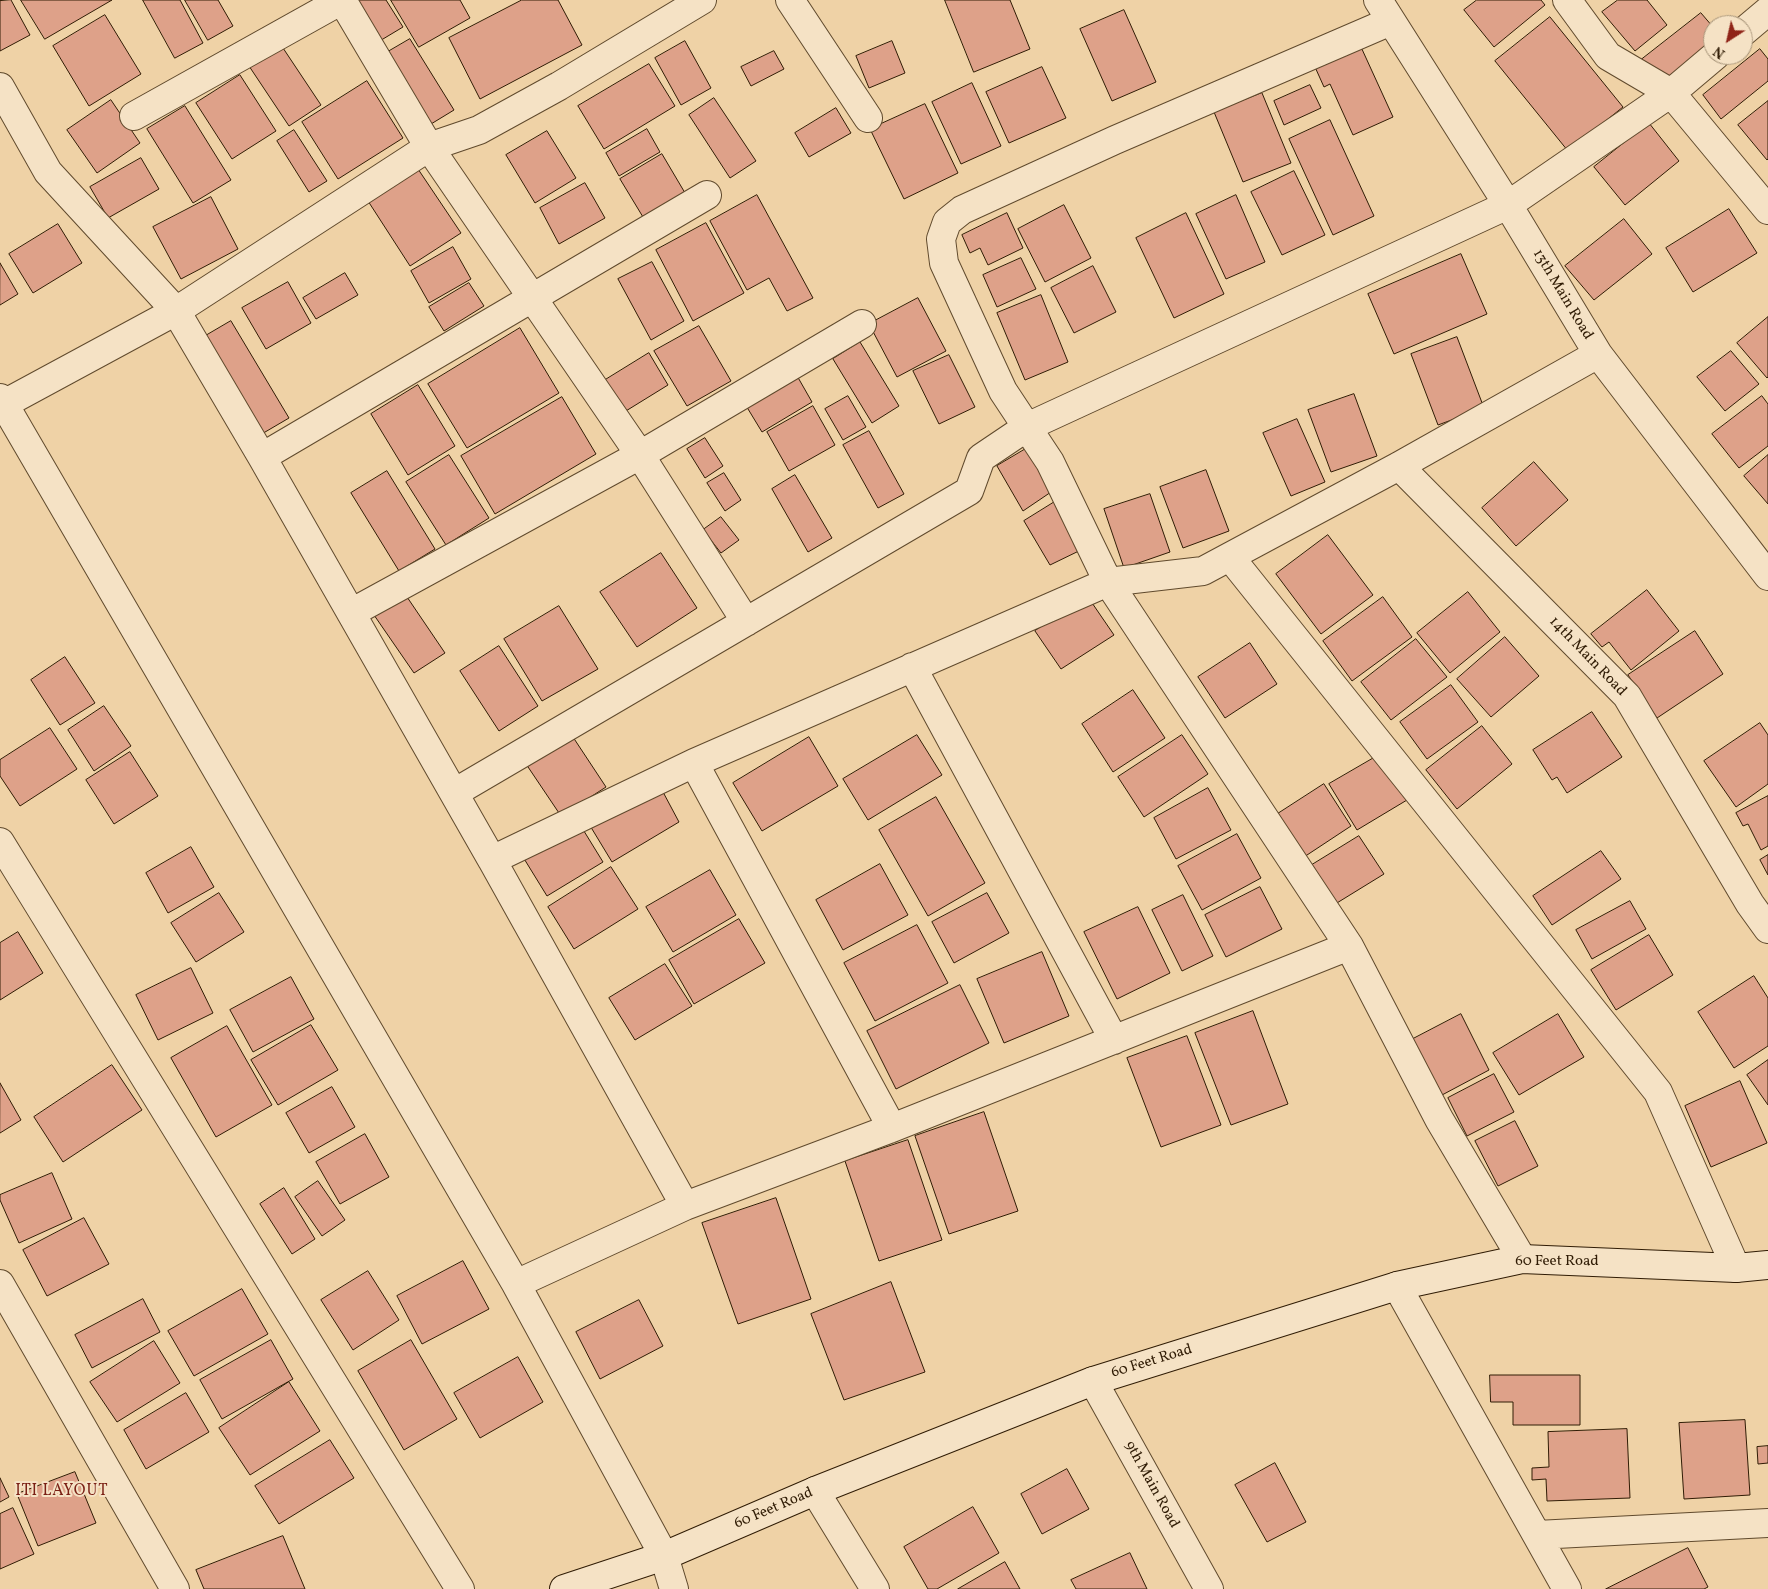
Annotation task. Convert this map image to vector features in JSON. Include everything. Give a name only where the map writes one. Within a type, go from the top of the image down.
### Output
[{"type":"street","points":[[134,116],[342,0],[429,147],[640,454],[746,622]]},
{"type":"street","points":[[674,1589],[664,1556],[516,1284],[1,403],[176,311],[429,147],[479,130],[559,86],[702,0]]},
{"type":"street","points":[[1567,0],[1608,56],[1671,93],[1768,210]]},
{"type":"street","points":[[798,2],[868,118]]},
{"type":"street","points":[[1384,10],[1106,144],[962,210],[947,222],[941,239],[944,263],[1004,391],[1050,462],[1108,582],[1349,946],[1439,1119],[1522,1259]]},
{"type":"street","name":"13th Main Road","points":[[1384,10],[1508,205],[1598,354],[1768,576]]},
{"type":"street","points":[[1753,24],[1768,12]]},
{"type":"street","points":[[454,794],[969,491],[981,458],[1027,427],[1508,205],[1671,93],[1704,65]]},
{"type":"street","points":[[0,86],[48,172],[176,311],[262,457],[492,860],[685,1206]]},
{"type":"street","points":[[262,457],[707,195]]},
{"type":"street","points":[[351,613],[640,454],[862,324]]},
{"type":"street","points":[[492,860],[694,763],[1108,582],[1203,571],[1399,466],[1598,354]]},
{"type":"street","name":"14th Main Road","points":[[1399,466],[1626,696],[1750,904],[1768,929]]},
{"type":"street","points":[[1230,557],[1658,1092],[1736,1268]]},
{"type":"street","points":[[912,667],[1114,1040]]},
{"type":"street","points":[[694,763],[892,1128]]},
{"type":"street","points":[[0,842],[460,1589]]},
{"type":"street","points":[[516,1284],[685,1206],[892,1128],[1349,946]]},
{"type":"street","name":"60 Feet Road","points":[[564,1589],[664,1556],[815,1491],[1093,1381],[1397,1286],[1522,1259],[1736,1268],[1768,1265]]},
{"type":"street","points":[[0,1284],[175,1589]]},
{"type":"street","points":[[1397,1286],[1566,1589]]},
{"type":"street","name":"9th Main Road","points":[[1093,1381],[1209,1589]]},
{"type":"street","points":[[815,1491],[875,1589]]},
{"type":"street","points":[[1537,1535],[1768,1523]]},
{"type":"building","points":[[11,0],[30,35],[0,51],[0,1]]},
{"type":"building","points":[[21,0],[112,0],[45,39]]},
{"type":"building","points":[[143,0],[180,0],[203,43],[175,58]]},
{"type":"building","points":[[185,0],[218,0],[233,26],[208,40]]},
{"type":"building","points":[[352,0],[386,0],[403,27],[378,42]]},
{"type":"building","points":[[391,0],[460,0],[470,18],[419,47]]},
{"type":"building","points":[[522,0],[558,0],[582,45],[480,99],[449,38]]},
{"type":"building","points":[[945,0],[1010,0],[1030,49],[974,72]]},
{"type":"building","points":[[1477,0],[1541,0],[1545,5],[1494,47],[1464,10]]},
{"type":"building","points":[[1618,0],[1647,0],[1667,25],[1635,51],[1602,12]]},
{"type":"building","points":[[1124,10],[1156,82],[1112,101],[1080,29]]},
{"type":"building","points":[[1701,13],[1703,15],[1703,50],[1661,84],[1641,60]]},
{"type":"building","points":[[105,15],[141,74],[89,106],[53,46]]},
{"type":"building","points":[[1550,17],[1623,107],[1568,151],[1495,61]]},
{"type":"building","points":[[410,39],[454,110],[431,124],[386,53]]},
{"type":"building","points":[[685,41],[711,88],[681,105],[655,58]]},
{"type":"building","points":[[892,41],[905,73],[869,88],[856,56]]},
{"type":"building","points":[[279,42],[321,105],[289,126],[247,63]]},
{"type":"building","points":[[1361,47],[1393,117],[1353,135],[1330,84],[1324,87],[1315,67]]},
{"type":"building","points":[[1760,49],[1768,59],[1768,81],[1721,119],[1703,95],[1740,65],[1753,65],[1753,55]]},
{"type":"building","points":[[774,51],[784,69],[751,86],[741,67]]},
{"type":"building","points":[[649,64],[675,106],[604,149],[578,106]]},
{"type":"building","points":[[1042,67],[1066,118],[1009,143],[986,92]]},
{"type":"building","points":[[240,75],[276,131],[232,159],[196,103]]},
{"type":"building","points":[[367,81],[403,138],[338,179],[302,122]]},
{"type":"building","points":[[972,83],[1001,146],[961,164],[932,102]]},
{"type":"building","points":[[1310,85],[1321,108],[1284,125],[1274,101]]},
{"type":"building","points":[[1262,93],[1291,163],[1243,182],[1214,112]]},
{"type":"building","points":[[714,98],[756,161],[730,178],[689,115]]},
{"type":"building","points":[[111,100],[140,143],[97,173],[67,130]]},
{"type":"building","points":[[1768,101],[1768,159],[1767,160],[1738,125]]},
{"type":"building","points":[[925,104],[958,173],[904,199],[870,129]]},
{"type":"building","points":[[185,106],[231,180],[193,203],[147,129]]},
{"type":"building","points":[[836,108],[851,133],[809,157],[795,133]]},
{"type":"building","points":[[1330,120],[1374,216],[1333,235],[1289,139]]},
{"type":"building","points":[[1649,123],[1679,161],[1625,205],[1594,167]]},
{"type":"building","points":[[647,129],[660,152],[619,176],[606,153]]},
{"type":"building","points":[[294,130],[327,181],[309,192],[277,141]]},
{"type":"building","points":[[547,131],[576,178],[535,203],[506,155]]},
{"type":"building","points":[[662,154],[688,198],[646,222],[620,179]]},
{"type":"building","points":[[141,158],[159,189],[108,218],[90,187]]},
{"type":"building","points":[[418,169],[461,233],[410,266],[368,201]]},
{"type":"building","points":[[1294,171],[1325,235],[1282,255],[1251,192]]},
{"type":"building","points":[[585,183],[605,218],[559,244],[540,208]]},
{"type":"building","points":[[757,195],[813,298],[787,311],[769,278],[747,290],[710,221]]},
{"type":"building","points":[[1236,195],[1265,262],[1226,279],[1196,214]]},
{"type":"building","points":[[211,197],[238,249],[181,279],[153,227]]},
{"type":"building","points":[[1064,205],[1091,258],[1045,282],[1018,229]]},
{"type":"building","points":[[1729,209],[1757,253],[1693,292],[1666,248]]},
{"type":"building","points":[[1007,213],[1023,248],[988,265],[980,248],[970,253],[962,235]]},
{"type":"building","points":[[1186,213],[1224,294],[1174,318],[1136,238]]},
{"type":"building","points":[[1624,219],[1652,254],[1594,300],[1565,266]]},
{"type":"building","points":[[706,223],[744,293],[693,321],[656,250]]},
{"type":"building","points":[[58,224],[82,263],[33,293],[9,254]]},
{"type":"building","points":[[453,247],[471,279],[429,303],[411,271]]},
{"type":"building","points":[[1461,254],[1487,314],[1394,354],[1368,294]]},
{"type":"building","points":[[1021,258],[1036,289],[997,307],[983,275]]},
{"type":"building","points":[[652,262],[684,321],[651,340],[618,279]]},
{"type":"building","points":[[0,263],[18,294],[0,305]]},
{"type":"building","points":[[1093,266],[1116,312],[1074,333],[1051,288]]},
{"type":"building","points":[[345,273],[358,295],[316,319],[303,298]]},
{"type":"building","points":[[288,282],[311,323],[266,349],[242,308]]},
{"type":"building","points":[[469,283],[484,306],[444,331],[429,307]]},
{"type":"building","points":[[1041,295],[1068,362],[1025,380],[997,313]]},
{"type":"building","points":[[918,298],[946,351],[897,377],[869,324]]},
{"type":"building","points":[[1768,317],[1768,377],[1767,378],[1737,343]]},
{"type":"building","points":[[231,321],[289,418],[260,435],[202,338]]},
{"type":"building","points":[[699,326],[731,381],[687,406],[654,351]]},
{"type":"building","points":[[520,328],[559,393],[467,448],[428,384]]},
{"type":"building","points":[[1457,337],[1484,408],[1438,425],[1411,354]]},
{"type":"building","points":[[860,342],[899,406],[872,423],[833,359]]},
{"type":"building","points":[[1731,351],[1759,384],[1725,411],[1697,377]]},
{"type":"building","points":[[649,353],[668,385],[621,414],[602,382]]},
{"type":"building","points":[[949,355],[975,407],[939,424],[913,371]]},
{"type":"building","points":[[796,374],[812,402],[762,432],[745,404]]},
{"type":"building","points":[[418,385],[455,446],[408,475],[371,414]]},
{"type":"building","points":[[1354,394],[1377,456],[1331,472],[1308,410]]},
{"type":"building","points":[[848,396],[866,427],[843,440],[825,409]]},
{"type":"building","points":[[1762,396],[1768,404],[1768,446],[1739,468],[1712,434]]},
{"type":"building","points":[[562,397],[596,454],[495,514],[461,456]]},
{"type":"building","points":[[813,406],[835,445],[789,471],[767,432]]},
{"type":"building","points":[[1297,419],[1325,482],[1291,496],[1263,433]]},
{"type":"building","points":[[869,431],[904,494],[878,508],[843,445]]},
{"type":"building","points":[[705,438],[723,466],[705,478],[687,449]]},
{"type":"building","points":[[1029,447],[1054,490],[1023,511],[997,466]]},
{"type":"building","points":[[449,455],[489,518],[446,545],[406,482]]},
{"type":"building","points":[[1768,455],[1768,504],[1744,476]]},
{"type":"building","points":[[1534,462],[1568,500],[1516,546],[1482,508]]},
{"type":"building","points":[[1206,470],[1229,531],[1183,548],[1160,487]]},
{"type":"building","points":[[387,471],[435,549],[399,571],[351,493]]},
{"type":"building","points":[[724,473],[741,500],[725,511],[707,483]]},
{"type":"building","points":[[795,475],[832,538],[808,552],[772,489]]},
{"type":"building","points":[[1150,494],[1170,552],[1124,568],[1104,509]]},
{"type":"building","points":[[1061,498],[1085,548],[1050,565],[1024,521]]},
{"type":"building","points":[[721,517],[739,540],[721,553],[703,530]]},
{"type":"building","points":[[1328,535],[1373,595],[1321,634],[1276,574]]},
{"type":"building","points":[[661,553],[697,608],[637,647],[600,592]]},
{"type":"building","points":[[1647,590],[1679,631],[1631,670],[1609,642],[1602,647],[1591,634]]},
{"type":"building","points":[[1468,592],[1500,632],[1450,673],[1417,633]]},
{"type":"building","points":[[405,594],[445,653],[414,673],[374,615]]},
{"type":"building","points":[[1088,597],[1114,635],[1061,669],[1035,631]]},
{"type":"building","points":[[1383,597],[1412,637],[1352,681],[1323,641]]},
{"type":"building","points":[[559,606],[598,669],[542,701],[504,639]]},
{"type":"building","points":[[1695,631],[1723,674],[1657,718],[1628,675]]},
{"type":"building","points":[[1505,637],[1539,676],[1491,717],[1457,679]]},
{"type":"building","points":[[1416,639],[1447,677],[1391,720],[1361,682]]},
{"type":"building","points":[[1250,643],[1277,684],[1225,718],[1198,677]]},
{"type":"building","points":[[499,646],[538,706],[499,731],[460,671]]},
{"type":"building","points":[[65,657],[95,703],[60,725],[31,680]]},
{"type":"building","points":[[1451,685],[1478,722],[1427,759],[1400,722]]},
{"type":"building","points":[[1133,690],[1165,738],[1113,772],[1082,724]]},
{"type":"building","points":[[104,706],[131,746],[94,771],[68,730]]},
{"type":"building","points":[[1592,712],[1622,757],[1567,793],[1557,777],[1552,780],[1533,750]]},
{"type":"building","points":[[1760,723],[1768,735],[1768,784],[1736,807],[1704,761]]},
{"type":"building","points":[[1482,726],[1512,764],[1457,809],[1426,770]]},
{"type":"building","points":[[50,728],[77,769],[20,806],[0,776],[0,760]]},
{"type":"building","points":[[567,728],[606,787],[561,816],[522,758]]},
{"type":"building","points":[[917,735],[942,775],[868,820],[843,779]]},
{"type":"building","points":[[1182,735],[1208,774],[1144,817],[1118,777]]},
{"type":"building","points":[[809,737],[838,786],[762,831],[733,783]]},
{"type":"building","points":[[130,752],[158,796],[114,824],[86,780]]},
{"type":"building","points":[[1379,755],[1407,800],[1357,830],[1329,784]]},
{"type":"building","points":[[1324,784],[1351,826],[1304,857],[1276,815]]},
{"type":"building","points":[[1208,788],[1231,830],[1176,859],[1154,818]]},
{"type":"building","points":[[663,792],[679,822],[612,862],[589,824]]},
{"type":"building","points":[[1768,796],[1768,846],[1761,850],[1748,824],[1743,826],[1736,813]]},
{"type":"building","points":[[936,797],[985,883],[928,916],[879,830]]},
{"type":"building","points":[[579,823],[603,862],[547,896],[523,857]]},
{"type":"building","points":[[1237,834],[1261,878],[1202,910],[1178,866]]},
{"type":"building","points":[[1359,836],[1384,874],[1332,906],[1307,868]]},
{"type":"building","points":[[191,847],[214,887],[168,913],[146,873]]},
{"type":"building","points":[[1601,851],[1621,879],[1552,925],[1533,896]]},
{"type":"building","points":[[1768,855],[1768,875],[1760,860]]},
{"type":"building","points":[[880,864],[908,915],[843,950],[816,900]]},
{"type":"building","points":[[611,867],[638,909],[574,949],[548,907]]},
{"type":"building","points":[[710,870],[736,915],[673,952],[646,907]]},
{"type":"building","points":[[1260,887],[1282,929],[1226,957],[1205,915]]},
{"type":"building","points":[[219,893],[244,932],[196,962],[171,923]]},
{"type":"building","points":[[987,893],[1009,933],[954,963],[932,922]]},
{"type":"building","points":[[1183,895],[1213,956],[1182,971],[1152,910]]},
{"type":"building","points":[[1630,901],[1646,929],[1592,959],[1576,930]]},
{"type":"building","points":[[1138,907],[1170,973],[1117,999],[1084,932]]},
{"type":"building","points":[[739,919],[765,963],[694,1004],[669,960]]},
{"type":"building","points":[[917,925],[948,983],[875,1021],[844,963]]},
{"type":"building","points":[[18,932],[43,973],[0,1000],[0,943]]},
{"type":"building","points":[[1649,935],[1673,975],[1616,1010],[1591,970]]},
{"type":"building","points":[[1042,952],[1069,1016],[1004,1043],[977,979]]},
{"type":"building","points":[[665,964],[692,1006],[635,1040],[609,998]]},
{"type":"building","points":[[191,968],[213,1013],[158,1040],[136,995]]},
{"type":"building","points":[[1754,976],[1768,998],[1768,1046],[1734,1068],[1698,1012]]},
{"type":"building","points":[[291,977],[314,1019],[253,1052],[230,1010]]},
{"type":"building","points":[[960,985],[989,1043],[896,1089],[867,1031]]},
{"type":"building","points":[[1253,1011],[1288,1104],[1231,1125],[1195,1033]]},
{"type":"building","points":[[1461,1014],[1489,1070],[1442,1095],[1413,1039]]},
{"type":"building","points":[[1558,1014],[1584,1057],[1519,1095],[1493,1053]]},
{"type":"building","points":[[311,1025],[338,1070],[278,1105],[251,1060]]},
{"type":"building","points":[[227,1026],[272,1105],[216,1137],[171,1058]]},
{"type":"building","points":[[1187,1036],[1221,1125],[1161,1147],[1127,1058]]},
{"type":"building","points":[[1768,1060],[1768,1105],[1747,1075]]},
{"type":"building","points":[[112,1065],[142,1110],[63,1162],[34,1117]]},
{"type":"building","points":[[1494,1074],[1514,1112],[1467,1136],[1448,1098]]},
{"type":"building","points":[[1740,1081],[1767,1143],[1711,1167],[1685,1106]]},
{"type":"building","points":[[0,1083],[21,1120],[0,1133]]},
{"type":"building","points":[[332,1087],[355,1127],[309,1153],[286,1113]]},
{"type":"building","points":[[984,1112],[1018,1211],[949,1234],[915,1136]]},
{"type":"building","points":[[1515,1121],[1538,1166],[1498,1186],[1475,1141]]},
{"type":"building","points":[[365,1134],[389,1177],[340,1204],[316,1162]]},
{"type":"building","points":[[908,1140],[942,1240],[879,1261],[845,1161]]},
{"type":"building","points":[[52,1173],[72,1219],[19,1243],[0,1200],[0,1195]]},
{"type":"building","points":[[318,1181],[345,1220],[322,1236],[295,1197]]},
{"type":"building","points":[[284,1188],[315,1239],[292,1254],[260,1204]]},
{"type":"building","points":[[776,1198],[811,1299],[738,1324],[702,1223]]},
{"type":"building","points":[[84,1218],[109,1264],[47,1296],[23,1250]]},
{"type":"building","points":[[463,1261],[489,1309],[422,1344],[397,1296]]},
{"type":"building","points":[[368,1271],[399,1320],[353,1350],[321,1300]]},
{"type":"building","points":[[891,1282],[925,1372],[844,1400],[811,1314]]},
{"type":"building","points":[[242,1289],[268,1334],[194,1376],[168,1331]]},
{"type":"building","points":[[143,1299],[160,1332],[92,1368],[75,1335]]},
{"type":"building","points":[[639,1300],[663,1346],[600,1379],[576,1332]]},
{"type":"building","points":[[271,1340],[293,1379],[222,1419],[200,1380]]},
{"type":"building","points":[[411,1340],[457,1419],[404,1450],[358,1371]]},
{"type":"building","points":[[154,1341],[180,1383],[117,1422],[90,1382]]},
{"type":"building","points":[[518,1357],[543,1402],[480,1438],[454,1393]]},
{"type":"building","points":[[1490,1375],[1580,1375],[1580,1425],[1513,1425],[1513,1402],[1491,1402]]},
{"type":"building","points":[[289,1382],[320,1431],[250,1475],[219,1428]]},
{"type":"building","points":[[186,1393],[209,1432],[146,1469],[124,1430]]},
{"type":"building","points":[[1745,1420],[1750,1495],[1684,1499],[1679,1423]]},
{"type":"building","points":[[1627,1429],[1630,1498],[1547,1501],[1546,1479],[1532,1480],[1532,1468],[1549,1467],[1548,1432]]},
{"type":"building","points":[[330,1440],[354,1478],[279,1524],[255,1486]]},
{"type":"building","points":[[1768,1446],[1768,1463],[1758,1464],[1757,1447]]},
{"type":"building","points":[[1275,1463],[1306,1522],[1267,1542],[1235,1485]]},
{"type":"building","points":[[1067,1469],[1089,1509],[1042,1534],[1021,1494]]},
{"type":"building","points":[[75,1472],[96,1523],[38,1546],[17,1494]]},
{"type":"building","points":[[0,1478],[9,1497],[0,1502]]},
{"type":"building","points":[[973,1507],[999,1553],[937,1589],[928,1589],[904,1547]]},
{"type":"building","points":[[13,1508],[34,1554],[0,1569],[0,1514]]},
{"type":"building","points":[[283,1536],[305,1589],[204,1589],[196,1570]]},
{"type":"building","points":[[1688,1548],[1708,1587],[1704,1589],[1606,1589]]},
{"type":"building","points":[[1130,1553],[1147,1589],[1076,1589],[1071,1580]]},
{"type":"building","points":[[1005,1562],[1020,1589],[958,1589]]},
{"type":"district","name":"ITI LAYOUT","points":[[62,1492]]}]
